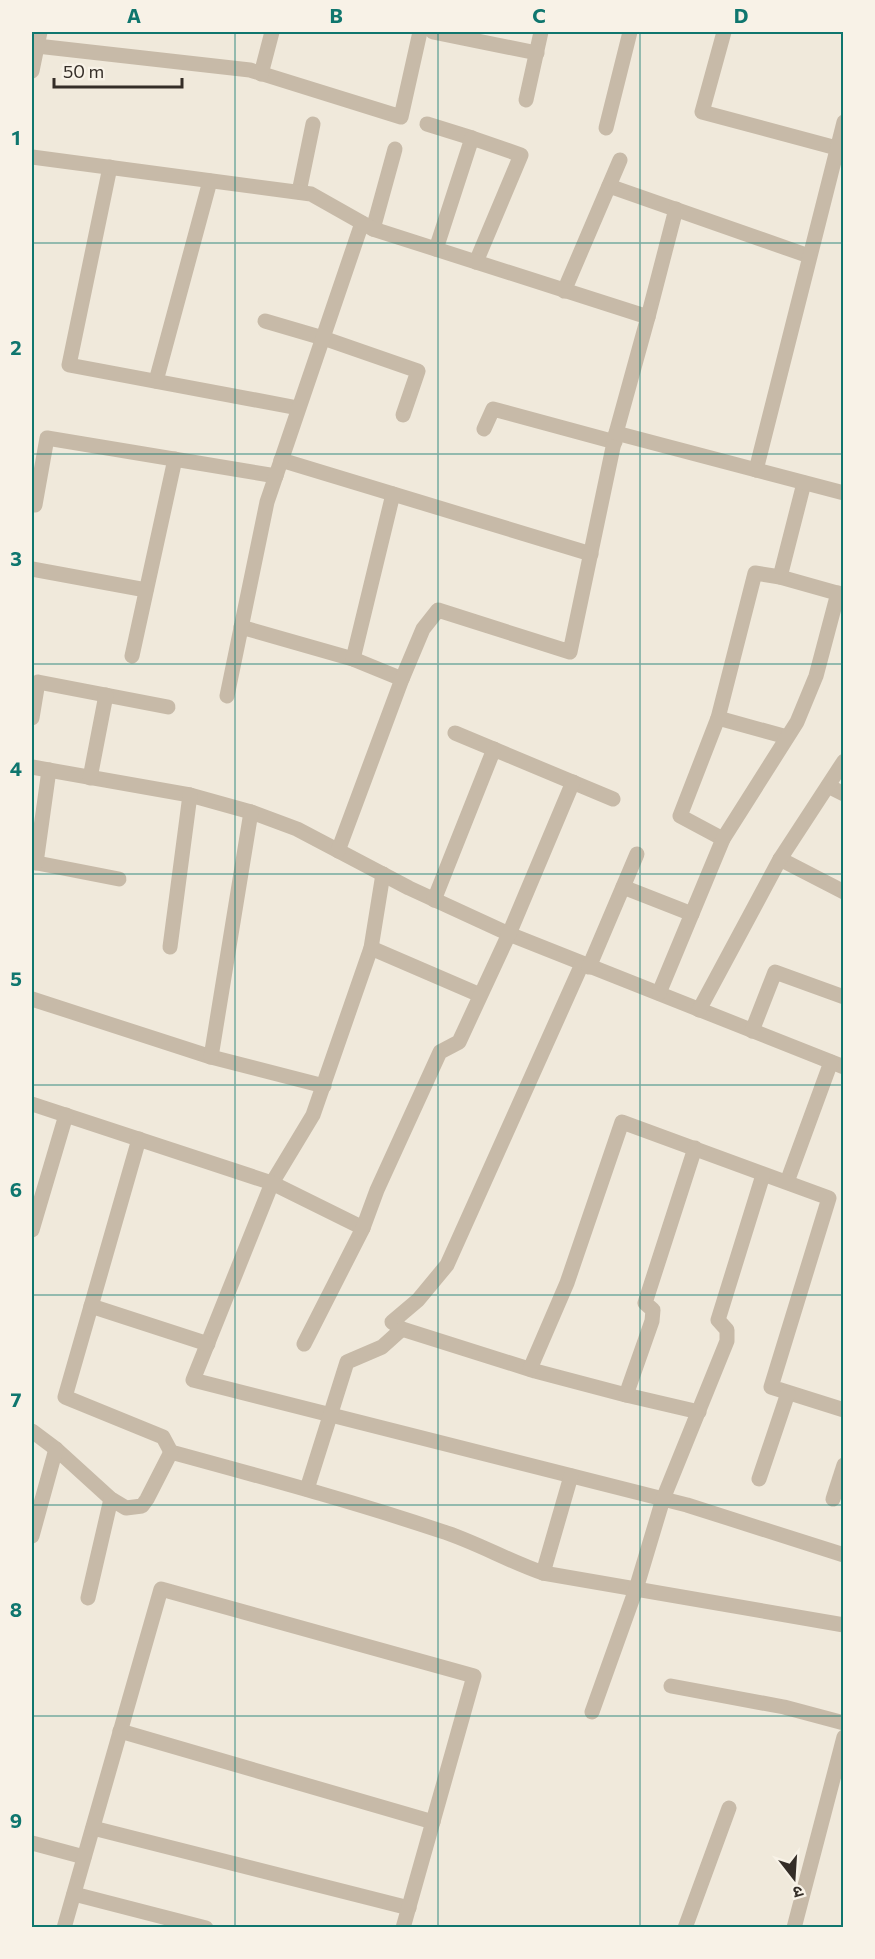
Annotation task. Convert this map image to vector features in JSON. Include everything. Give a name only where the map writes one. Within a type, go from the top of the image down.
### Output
[{"type":"street","points":[[261,74],[272,32]]},
{"type":"street","points":[[32,71],[38,39],[249,70],[401,117],[420,32]]},
{"type":"street","points":[[433,32],[537,52]]},
{"type":"street","points":[[526,100],[541,32]]},
{"type":"street","points":[[606,128],[630,32]]},
{"type":"street","points":[[724,32],[702,112],[840,149]]},
{"type":"street","points":[[756,470],[809,256],[840,149],[843,122]]},
{"type":"street","points":[[298,192],[313,124]]},
{"type":"street","points":[[427,124],[520,155],[476,262]]},
{"type":"street","points":[[436,249],[472,138]]},
{"type":"street","points":[[227,696],[267,502],[322,338],[368,226],[395,149]]},
{"type":"street","points":[[32,157],[311,194],[368,226],[648,317]]},
{"type":"street","points":[[564,291],[620,160]]},
{"type":"street","points":[[110,167],[69,365],[298,408]]},
{"type":"street","points":[[156,381],[210,181]]},
{"type":"street","points":[[609,186],[809,256]]},
{"type":"street","points":[[338,851],[402,679],[423,629],[438,610],[570,652],[616,438],[676,209]]},
{"type":"street","points":[[265,321],[418,371],[403,415]]},
{"type":"street","points":[[484,429],[493,409],[756,470],[843,493]]},
{"type":"street","points":[[35,505],[47,438],[276,476]]},
{"type":"street","points":[[132,656],[175,459]]},
{"type":"street","points":[[281,460],[591,554]]},
{"type":"street","points":[[780,577],[804,483]]},
{"type":"street","points":[[353,659],[393,494]]},
{"type":"street","points":[[32,569],[146,590]]},
{"type":"street","points":[[659,993],[723,839],[797,722],[816,676],[841,594],[780,577],[755,573],[718,718],[680,816],[723,839]]},
{"type":"street","points":[[242,627],[353,659],[402,679]]},
{"type":"street","points":[[32,718],[39,682],[168,707]]},
{"type":"street","points":[[90,778],[106,695]]},
{"type":"street","points":[[718,718],[788,737]]},
{"type":"street","points":[[456,733],[613,799]]},
{"type":"street","points":[[434,900],[494,750]]},
{"type":"street","points":[[699,1010],[780,859],[843,761]]},
{"type":"street","points":[[32,767],[190,795],[251,812],[297,829],[434,900],[509,934],[837,1065],[787,1182]]},
{"type":"street","points":[[49,770],[34,863],[119,879]]},
{"type":"street","points":[[304,1344],[363,1228],[376,1190],[440,1052],[459,1042],[509,934],[573,782]]},
{"type":"street","points":[[828,786],[843,794]]},
{"type":"street","points":[[170,947],[190,795]]},
{"type":"street","points":[[211,1057],[251,812]]},
{"type":"street","points":[[637,855],[447,1265],[418,1300],[392,1322],[402,1329],[530,1369],[699,1412]]},
{"type":"street","points":[[780,859],[843,892]]},
{"type":"street","points":[[382,874],[371,948],[324,1086],[313,1115],[272,1183],[193,1380],[663,1499],[843,1555]]},
{"type":"street","points":[[623,887],[692,914]]},
{"type":"street","points":[[371,948],[480,995]]},
{"type":"street","points":[[752,1031],[775,972],[843,997]]},
{"type":"street","points":[[32,999],[211,1057],[324,1086]]},
{"type":"street","points":[[32,1104],[272,1183],[363,1228]]},
{"type":"street","points":[[32,1230],[66,1115]]},
{"type":"street","points":[[530,1369],[567,1283],[622,1122],[829,1198],[771,1387],[843,1410]]},
{"type":"street","points":[[139,1139],[65,1397],[163,1437],[171,1452],[308,1489],[444,1532],[543,1573],[843,1625]]},
{"type":"street","points":[[626,1395],[652,1321],[653,1310],[645,1303],[695,1149]]},
{"type":"street","points":[[592,1712],[636,1589],[663,1499],[727,1341],[727,1330],[718,1320],[763,1174]]},
{"type":"street","points":[[92,1306],[208,1344]]},
{"type":"street","points":[[308,1489],[347,1362],[382,1347],[402,1329]]},
{"type":"street","points":[[759,1479],[788,1393]]},
{"type":"street","points":[[32,1431],[56,1449],[111,1499],[126,1508],[142,1506],[171,1452]]},
{"type":"street","points":[[32,1536],[56,1449]]},
{"type":"street","points":[[834,1499],[843,1465]]},
{"type":"street","points":[[543,1573],[571,1476]]},
{"type":"street","points":[[88,1598],[111,1499]]},
{"type":"street","points":[[64,1928],[161,1589],[474,1676],[403,1928]]},
{"type":"street","points":[[671,1686],[784,1707],[843,1724]]},
{"type":"street","points":[[120,1731],[433,1822]]},
{"type":"street","points":[[794,1928],[843,1737]]},
{"type":"street","points":[[685,1928],[729,1808]]},
{"type":"street","points":[[93,1828],[409,1908]]},
{"type":"street","points":[[32,1843],[84,1857]]},
{"type":"street","points":[[74,1894],[206,1928]]}]
